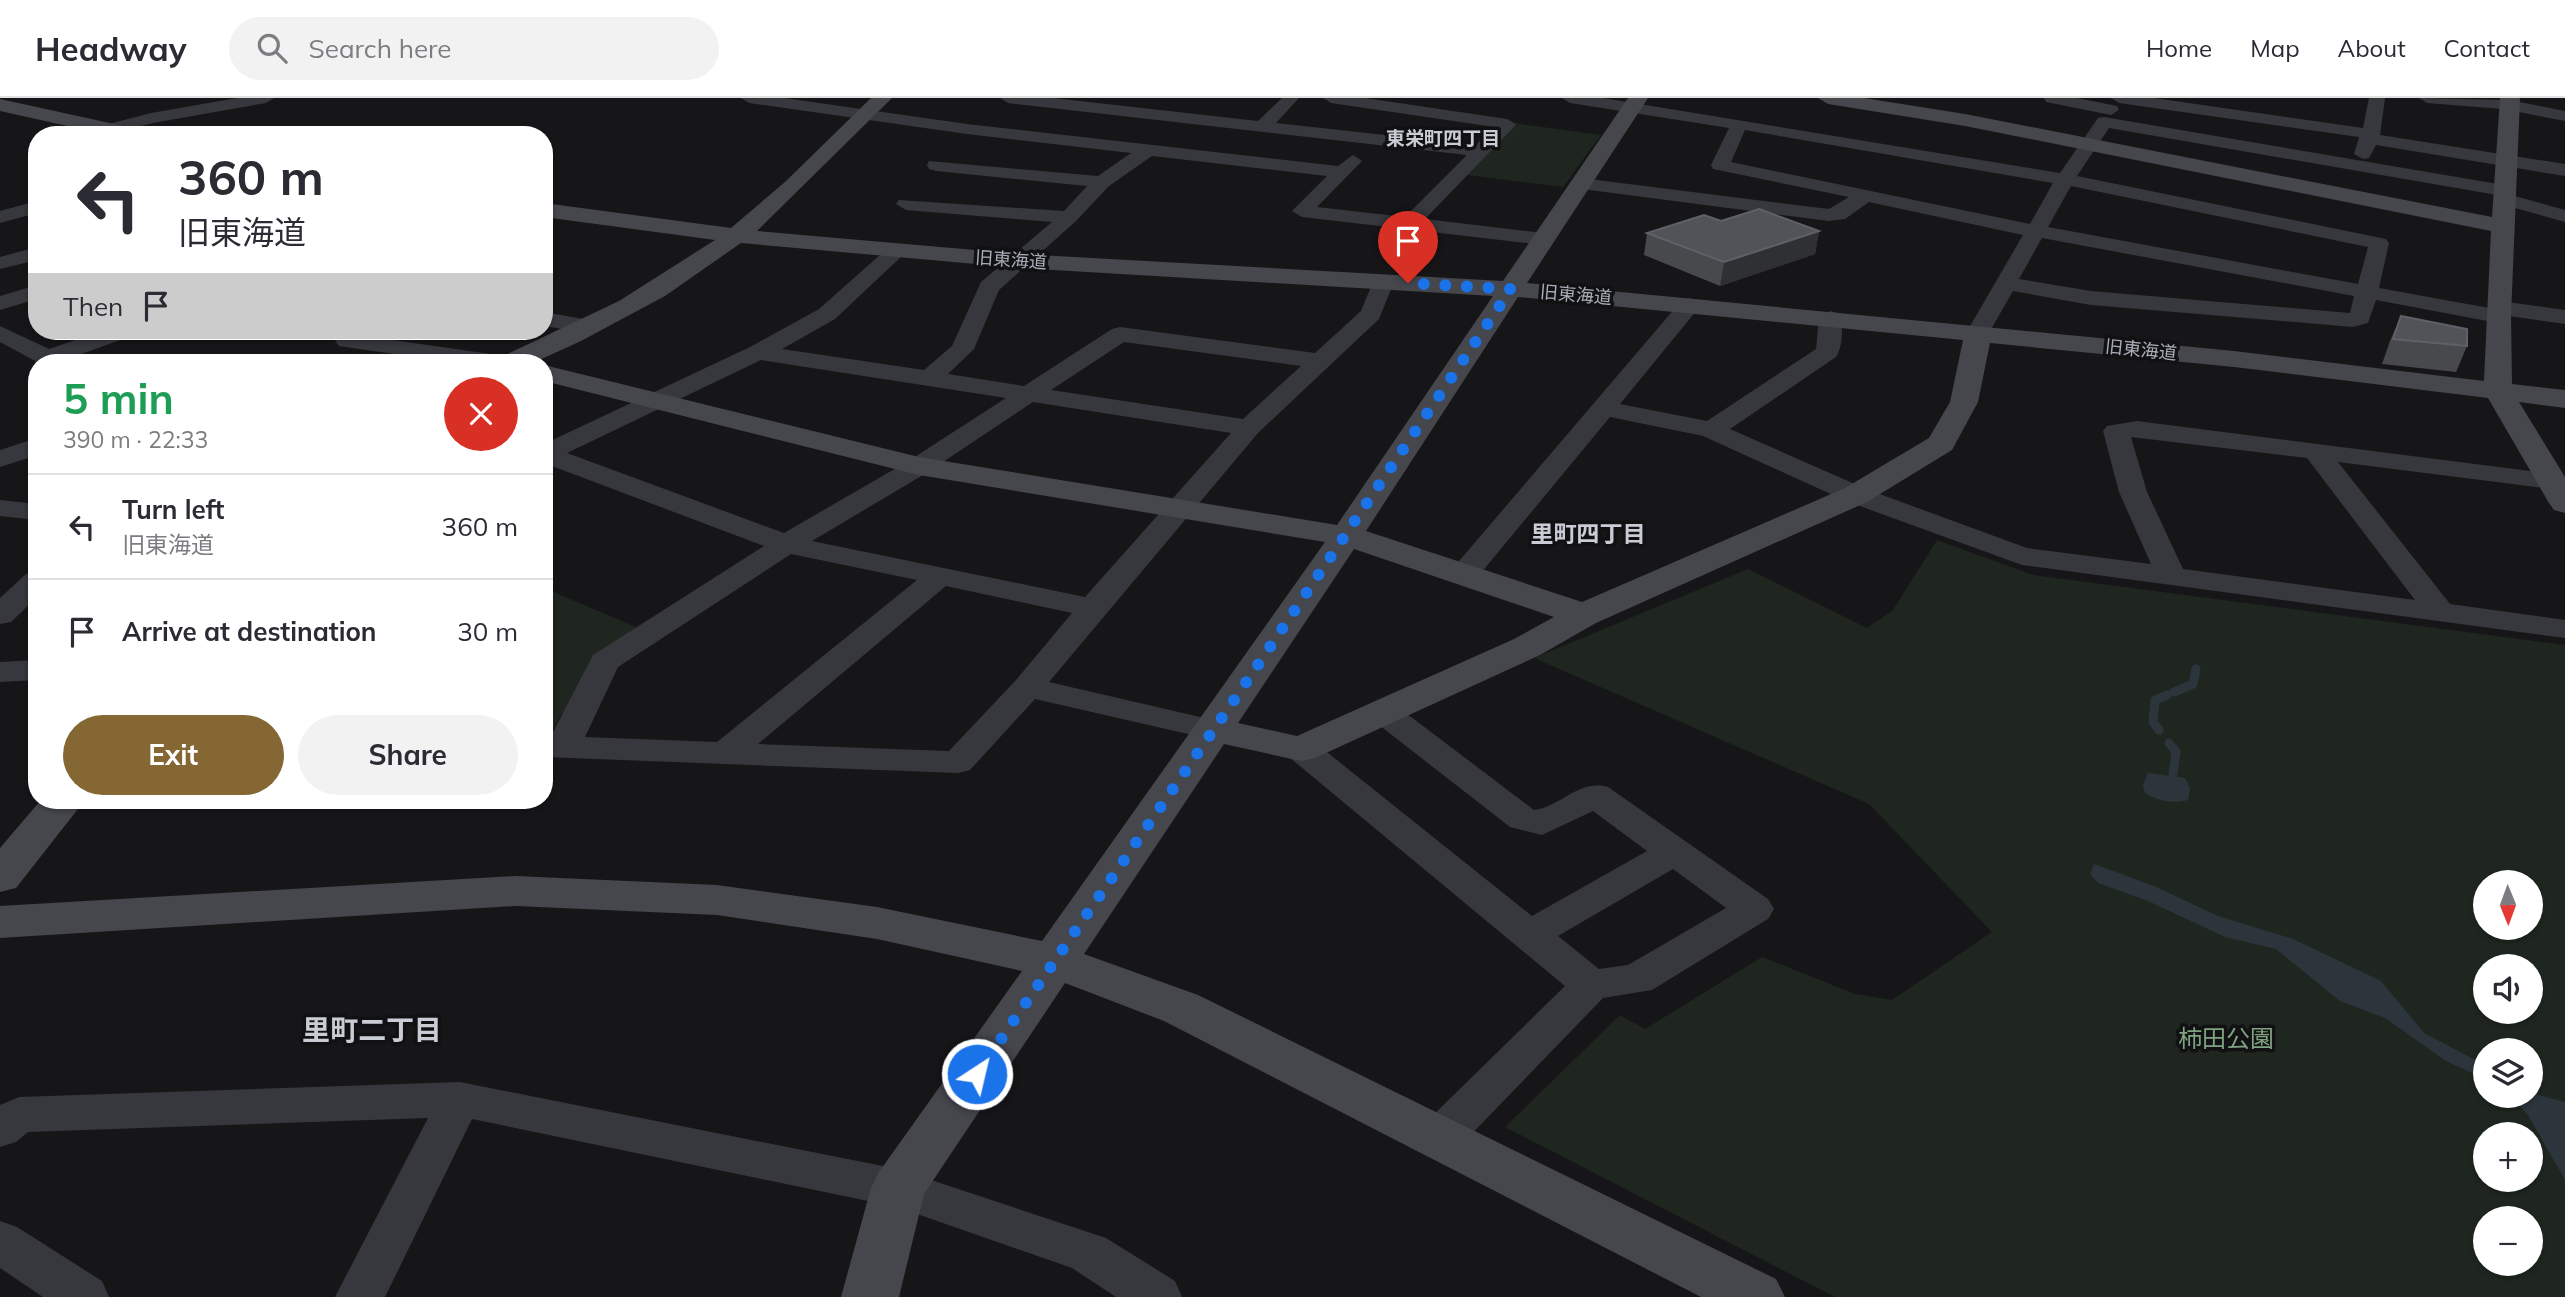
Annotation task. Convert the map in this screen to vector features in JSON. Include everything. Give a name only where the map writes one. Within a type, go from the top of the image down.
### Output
[{"type":"street","points":[[122,126],[151,118],[266,98]]},
{"type":"street","points":[[749,98],[967,129],[1343,172]]},
{"type":"street","points":[[531,354],[592,327],[675,281],[737,236],[819,163],[882,98]]},
{"type":"street","points":[[1008,98],[1482,150]]},
{"type":"street","points":[[1264,124],[1291,98]]},
{"type":"street","points":[[1331,98],[1387,101],[1507,124],[1409,224]]},
{"type":"street","points":[[1570,98],[1636,102],[1739,124],[2065,180],[2379,243],[2360,318],[2353,320],[2091,298],[2005,283]]},
{"type":"street","points":[[1828,98],[1965,120],[2503,226]]},
{"type":"street","points":[[2052,98],[2369,136],[2509,163],[2565,170]]},
{"type":"street","points":[[2360,167],[2377,98]]},
{"type":"street","points":[[2427,98],[2510,103],[2565,116]]},
{"type":"street","points":[[870,1297],[898,1188],[1346,536],[1636,102]]},
{"type":"street","points":[[2510,103],[2509,163],[2504,195],[2499,312],[2498,391],[2558,492]]},
{"type":"street","points":[[0,105],[97,126]]},
{"type":"street","points":[[1301,750],[1527,647],[1583,615],[1856,495],[1941,444],[1964,402],[1978,333],[2034,231],[2086,145],[2113,107]]},
{"type":"street","points":[[2113,107],[2360,167],[2504,195],[2565,216]]},
{"type":"street","points":[[984,108],[906,204],[1069,218]]},
{"type":"street","points":[[1739,124],[1720,165],[2034,231],[2367,292],[2499,312],[2565,317]]},
{"type":"street","points":[[1377,137],[1303,211],[1544,239]]},
{"type":"street","points":[[929,379],[962,349],[989,287],[1069,218],[1102,182],[1148,149]]},
{"type":"street","points":[[936,165],[1102,182]]},
{"type":"street","points":[[1580,184],[1829,215],[1838,215],[1865,195]]},
{"type":"street","points":[[0,217],[28,210]]},
{"type":"street","name":"旧東海道","points":[[553,211],[737,236],[896,251],[1020,261],[1511,289],[1830,318],[2565,399]]},
{"type":"street","points":[[553,450],[758,352],[827,314],[896,251]]},
{"type":"street","points":[[0,263],[28,255]]},
{"type":"street","points":[[1318,361],[1119,334],[919,466],[786,544],[604,662],[554,746],[958,762],[1028,687],[1178,507],[1249,428],[1371,314],[1383,282]]},
{"type":"street","points":[[0,303],[28,295]]},
{"type":"street","points":[[1465,573],[1690,305]]},
{"type":"street","points":[[1711,430],[1828,352],[1830,318]]},
{"type":"street","points":[[553,320],[592,327]]},
{"type":"street","points":[[1,334],[39,354]]},
{"type":"street","points":[[66,354],[101,340]]},
{"type":"street","points":[[348,340],[346,341],[440,354]]},
{"type":"street","points":[[758,352],[1249,428]]},
{"type":"street","points":[[553,375],[650,402],[919,466],[1346,536],[1465,573],[1583,615]]},
{"type":"street","points":[[1604,408],[1711,430],[1856,495],[2022,556],[2565,629]]},
{"type":"street","points":[[2171,575],[2133,492],[2116,431],[2137,429],[2315,451],[2558,492]]},
{"type":"street","points":[[0,459],[28,449]]},
{"type":"street","points":[[2315,451],[2440,612]]},
{"type":"street","points":[[553,457],[786,544],[938,578],[1092,608]]},
{"type":"street","points":[[0,508],[28,511]]},
{"type":"street","points":[[724,754],[938,578]]},
{"type":"street","points":[[0,615],[28,589]]},
{"type":"street","points":[[0,672],[28,670]]},
{"type":"street","points":[[1028,687],[1301,750],[1591,985]]},
{"type":"street","points":[[1382,711],[1524,819],[1542,823],[1595,795],[1754,909],[1637,979],[1591,985],[1441,1136]]},
{"type":"street","points":[[0,877],[57,809]]},
{"type":"street","points":[[1529,934],[1674,852]]},
{"type":"street","points":[[0,922],[516,891],[717,900],[877,923],[1055,961],[1181,1008],[1441,1136],[1756,1297]]},
{"type":"street","points":[[360,1297],[460,1099]]},
{"type":"street","points":[[0,1129],[19,1115],[460,1099],[898,1188],[1088,1253],[1157,1297]]},
{"type":"street","points":[[0,1242],[84,1297]]},
{"type":"green space","points":[[1513,123],[1601,135],[1563,187],[1467,175]]},
{"type":"green space","name":"柿田公園","points":[[1937,540],[2033,575],[2565,645],[2565,1297],[1835,1297],[1505,1127],[1620,1015],[1645,1029],[1762,957],[1855,994],[1892,1000],[1992,932],[1869,804],[1534,658],[1748,569],[1867,628],[1893,610]]},
{"type":"green space","points":[[553,592],[643,630],[595,660],[553,728]]},
{"type":"shaded area","points":[[2148,773],[2185,778],[2190,788],[2188,800],[2166,801],[2145,793],[2143,785]]},
{"type":"shaded area","points":[[2094,864],[2154,886],[2218,916],[2293,939],[2381,981],[2424,1033],[2473,1059],[2473,1073],[2446,1061],[2385,1018],[2340,1001],[2276,949],[2225,937],[2148,901],[2098,883],[2090,874]]},
{"type":"shaded area","points":[[2543,1096],[2565,1102],[2565,1180],[2543,1141],[2543,1122],[2532,1122],[2522,1108],[2543,1108]]},
{"type":"building","points":[[1759,209],[1819,231],[1724,262],[1647,233],[1704,215],[1721,221]]},
{"type":"building","points":[[2401,316],[2467,329],[2467,346],[2393,339]]},
{"type":"waterway","points":[[2174,692],[2193,684],[2196,669]]},
{"type":"waterway","points":[[2159,730],[2153,722],[2155,700],[2167,695]]},
{"type":"waterway","points":[[2169,743],[2176,752],[2173,774]]},
{"type":"district","name":"東栄町四丁目","points":[[1443,138]]},
{"type":"district","name":"里町四丁目","points":[[1588,534]]},
{"type":"district","name":"里町二丁目","points":[[372,1030]]},
{"type":"route","points":[[977,1074],[1346,536],[1511,289],[1408,283]]}]
